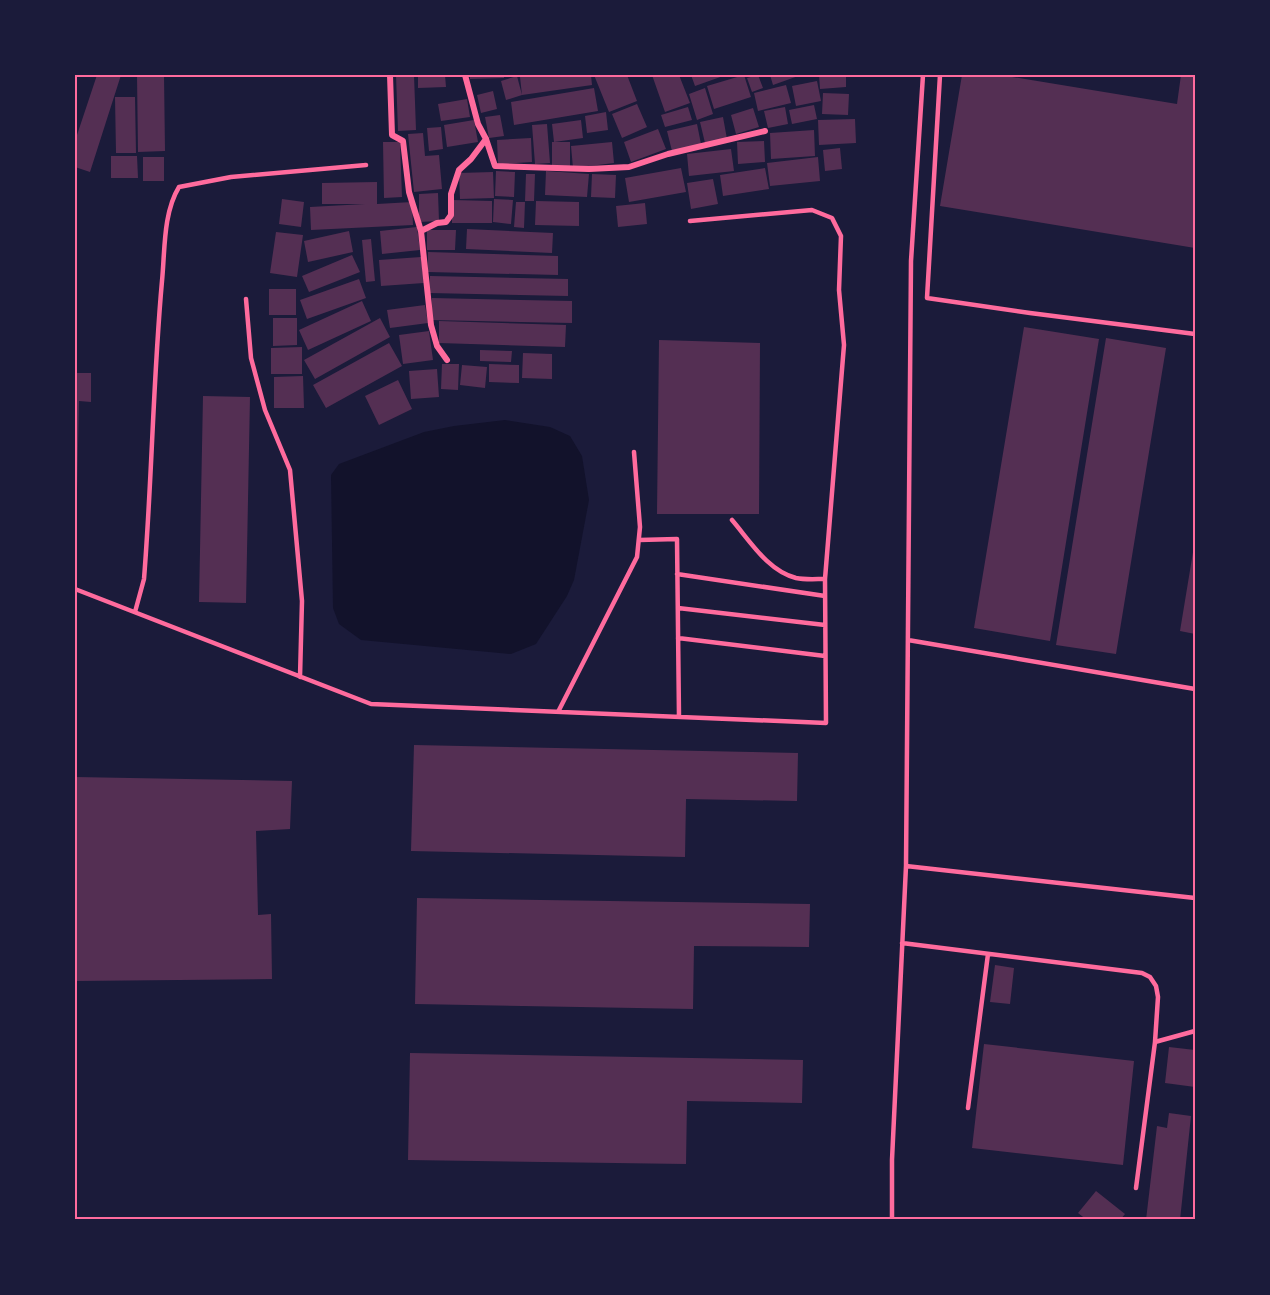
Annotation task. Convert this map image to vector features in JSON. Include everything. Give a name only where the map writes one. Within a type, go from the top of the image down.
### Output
[{"type":"street","points":[[390,75],[392,135],[403,141],[409,192],[421,231],[431,325],[437,346],[447,360]]},
{"type":"street","points":[[465,75],[478,124],[495,166],[589,169],[629,167],[668,154],[765,131]]},
{"type":"street","points":[[421,231],[446,222],[451,215],[451,194],[459,170],[471,159],[486,139]]},
{"type":"lane","points":[[892,1220],[892,1160],[906,866],[911,261],[923,75]]},
{"type":"lane","points":[[940,75],[927,298],[1195,334]]},
{"type":"lane","points":[[135,612],[144,579],[155,362],[172,198],[179,187],[231,177],[366,165]]},
{"type":"lane","points":[[75,589],[371,704],[826,723],[825,579],[844,345],[839,290],[841,236],[832,218],[812,210],[690,222]]},
{"type":"lane","points":[[246,299],[251,358],[265,410],[290,470],[302,601],[300,676]]},
{"type":"lane","points":[[558,712],[637,557],[640,527],[634,452]]},
{"type":"lane","points":[[732,520],[774,567],[795,578],[825,579]]},
{"type":"lane","points":[[639,540],[677,539],[679,717]]},
{"type":"lane","points":[[677,574],[825,596]]},
{"type":"lane","points":[[678,608],[825,625]]},
{"type":"lane","points":[[678,638],[825,656]]},
{"type":"lane","points":[[908,640],[1195,689]]},
{"type":"lane","points":[[906,866],[1195,898]]},
{"type":"lane","points":[[902,943],[1142,973],[1150,977],[1156,986],[1158,997],[1155,1042],[1136,1188]]},
{"type":"lane","points":[[968,1108],[988,954]]},
{"type":"lane","points":[[1155,1042],[1195,1030]]},
{"type":"shaded area","points":[[505,420],[550,427],[570,436],[582,456],[589,500],[574,580],[567,596],[536,644],[511,654],[361,640],[339,624],[333,608],[331,475],[339,464],[424,432]]},
{"type":"building","points":[[97,75],[121,75],[90,172],[75,167],[75,141]]},
{"type":"building","points":[[137,75],[164,75],[165,151],[138,152]]},
{"type":"building","points":[[396,75],[414,75],[416,130],[398,131]]},
{"type":"building","points":[[418,75],[445,75],[446,87],[418,88]]},
{"type":"building","points":[[470,75],[504,75],[504,78],[470,79]]},
{"type":"building","points":[[591,75],[592,85],[522,95],[520,77]]},
{"type":"building","points":[[594,75],[627,75],[637,101],[609,112]]},
{"type":"building","points":[[652,75],[679,75],[690,103],[665,112]]},
{"type":"building","points":[[691,75],[726,75],[695,86]]},
{"type":"building","points":[[744,75],[751,97],[714,109],[707,86]]},
{"type":"building","points":[[758,75],[763,88],[752,92],[747,78]]},
{"type":"building","points":[[770,75],[801,75],[773,85]]},
{"type":"building","points":[[819,75],[846,75],[846,87],[820,89]]},
{"type":"building","points":[[962,75],[1000,75],[1177,104],[1181,75],[1195,75],[1195,248],[940,206]]},
{"type":"building","points":[[517,76],[522,95],[506,100],[501,81]]},
{"type":"building","points":[[817,81],[821,101],[796,106],[792,86]]},
{"type":"building","points":[[786,85],[791,103],[758,111],[754,93]]},
{"type":"building","points":[[594,88],[598,111],[514,125],[511,102]]},
{"type":"building","points":[[705,88],[713,114],[697,120],[689,94]]},
{"type":"building","points":[[493,91],[497,109],[481,113],[477,95]]},
{"type":"building","points":[[823,93],[849,94],[848,115],[822,114]]},
{"type":"building","points":[[115,97],[135,97],[136,153],[116,153]]},
{"type":"building","points":[[467,99],[470,117],[441,121],[438,104]]},
{"type":"building","points":[[637,104],[647,127],[622,138],[612,114]]},
{"type":"building","points":[[814,105],[817,119],[792,124],[789,110]]},
{"type":"building","points":[[688,107],[692,120],[665,127],[661,115]]},
{"type":"building","points":[[785,107],[788,124],[768,128],[764,111]]},
{"type":"building","points":[[753,108],[759,127],[736,134],[731,115]]},
{"type":"building","points":[[606,112],[608,130],[587,133],[585,116]]},
{"type":"building","points":[[500,115],[504,136],[489,138],[485,117]]},
{"type":"building","points":[[723,117],[727,139],[705,143],[700,122]]},
{"type":"building","points":[[855,119],[856,143],[819,145],[818,120]]},
{"type":"building","points":[[474,120],[478,142],[447,147],[444,125]]},
{"type":"building","points":[[581,120],[583,138],[554,142],[552,124]]},
{"type":"building","points":[[547,124],[550,163],[535,164],[532,125]]},
{"type":"building","points":[[697,124],[701,144],[672,151],[667,131]]},
{"type":"building","points":[[441,127],[443,149],[429,151],[427,128]]},
{"type":"building","points":[[658,129],[666,149],[631,162],[624,142]]},
{"type":"building","points":[[814,130],[815,156],[771,159],[770,133]]},
{"type":"building","points":[[423,133],[425,156],[439,155],[442,189],[414,192],[408,134]]},
{"type":"building","points":[[531,138],[532,162],[498,164],[497,140]]},
{"type":"building","points":[[764,141],[765,162],[738,164],[737,142]]},
{"type":"building","points":[[383,142],[400,142],[402,197],[384,198]]},
{"type":"building","points":[[552,142],[570,142],[570,168],[552,168]]},
{"type":"building","points":[[612,142],[614,163],[573,168],[571,146]]},
{"type":"building","points":[[840,148],[842,169],[825,171],[823,150]]},
{"type":"building","points":[[731,149],[734,171],[689,176],[687,154]]},
{"type":"building","points":[[111,156],[137,156],[138,178],[111,178]]},
{"type":"building","points":[[143,157],[164,157],[164,181],[143,181]]},
{"type":"building","points":[[818,157],[820,181],[770,186],[767,163]]},
{"type":"building","points":[[681,168],[686,192],[629,202],[625,178]]},
{"type":"building","points":[[765,168],[769,189],[723,196],[720,175]]},
{"type":"building","points":[[496,171],[515,172],[514,197],[495,196]]},
{"type":"building","points":[[546,171],[589,174],[587,197],[545,195]]},
{"type":"building","points":[[493,172],[494,198],[460,199],[459,173]]},
{"type":"building","points":[[526,174],[535,174],[534,201],[525,201]]},
{"type":"building","points":[[592,174],[616,175],[615,198],[591,197]]},
{"type":"building","points":[[713,179],[718,204],[691,209],[687,183]]},
{"type":"building","points":[[377,182],[377,204],[412,202],[413,225],[311,230],[310,207],[365,204],[322,204],[322,183]]},
{"type":"building","points":[[438,193],[439,221],[419,222],[419,194]]},
{"type":"building","points":[[282,199],[304,202],[301,227],[279,224]]},
{"type":"building","points":[[494,199],[513,200],[511,224],[493,222]]},
{"type":"building","points":[[452,200],[492,201],[492,223],[452,223]]},
{"type":"building","points":[[536,201],[579,202],[579,226],[535,225]]},
{"type":"building","points":[[516,202],[525,202],[524,228],[514,227]]},
{"type":"building","points":[[645,203],[647,224],[618,227],[616,206]]},
{"type":"building","points":[[417,227],[420,250],[382,254],[380,231]]},
{"type":"building","points":[[467,229],[553,233],[552,253],[466,249]]},
{"type":"building","points":[[427,230],[456,230],[455,250],[427,250]]},
{"type":"building","points":[[349,231],[353,252],[308,262],[304,241]]},
{"type":"building","points":[[276,232],[303,235],[297,277],[270,273]]},
{"type":"building","points":[[371,239],[375,281],[366,282],[362,240]]},
{"type":"building","points":[[428,252],[558,256],[558,275],[428,272]]},
{"type":"building","points":[[352,255],[360,272],[309,292],[302,276]]},
{"type":"building","points":[[421,257],[424,283],[381,286],[379,260]]},
{"type":"building","points":[[430,276],[568,279],[568,296],[429,293]]},
{"type":"building","points":[[359,279],[366,298],[307,319],[300,300]]},
{"type":"building","points":[[269,289],[296,289],[296,315],[269,315]]},
{"type":"building","points":[[432,298],[572,301],[572,323],[431,320]]},
{"type":"building","points":[[362,301],[371,321],[308,350],[299,330]]},
{"type":"building","points":[[425,305],[428,323],[390,328],[387,310]]},
{"type":"building","points":[[273,318],[297,318],[297,345],[273,346]]},
{"type":"building","points":[[380,318],[390,337],[315,379],[304,360]]},
{"type":"building","points":[[439,321],[566,325],[565,347],[439,343]]},
{"type":"building","points":[[1024,327],[1099,339],[1050,641],[974,628]]},
{"type":"building","points":[[429,331],[433,360],[403,364],[399,335]]},
{"type":"building","points":[[1106,338],[1166,348],[1116,654],[1056,645]]},
{"type":"building","points":[[659,340],[760,343],[759,514],[657,514]]},
{"type":"building","points":[[389,343],[402,366],[326,408],[313,385]]},
{"type":"building","points":[[302,347],[302,374],[271,374],[271,348]]},
{"type":"building","points":[[480,350],[512,351],[511,362],[480,361]]},
{"type":"building","points":[[523,353],[552,354],[552,379],[522,378]]},
{"type":"building","points":[[442,364],[459,364],[458,390],[441,389]]},
{"type":"building","points":[[489,364],[519,365],[519,383],[489,382]]},
{"type":"building","points":[[462,365],[487,367],[485,388],[460,385]]},
{"type":"building","points":[[437,369],[439,397],[411,399],[409,371]]},
{"type":"building","points":[[75,373],[91,373],[91,402],[79,401],[77,491],[75,491]]},
{"type":"building","points":[[303,376],[304,408],[274,408],[274,377]]},
{"type":"building","points":[[398,380],[412,409],[379,425],[365,396]]},
{"type":"building","points":[[203,396],[250,397],[246,603],[199,602]]},
{"type":"building","points":[[1195,546],[1195,634],[1180,631]]},
{"type":"building","points":[[414,745],[798,753],[797,801],[686,799],[685,857],[411,851]]},
{"type":"building","points":[[75,777],[292,781],[290,829],[256,831],[258,915],[271,914],[272,979],[75,981]]},
{"type":"building","points":[[417,898],[810,904],[809,947],[694,946],[693,1009],[415,1004]]},
{"type":"building","points":[[995,965],[1014,968],[1010,1004],[990,1002]]},
{"type":"building","points":[[984,1044],[1134,1061],[1123,1165],[972,1148]]},
{"type":"building","points":[[1169,1047],[1195,1050],[1195,1087],[1165,1083]]},
{"type":"building","points":[[410,1053],[803,1060],[802,1103],[687,1101],[686,1164],[408,1160]]},
{"type":"building","points":[[1169,1113],[1191,1116],[1180,1220],[1146,1220],[1157,1126],[1167,1128]]},
{"type":"building","points":[[1096,1191],[1125,1214],[1120,1220],[1087,1220],[1078,1213]]}]
